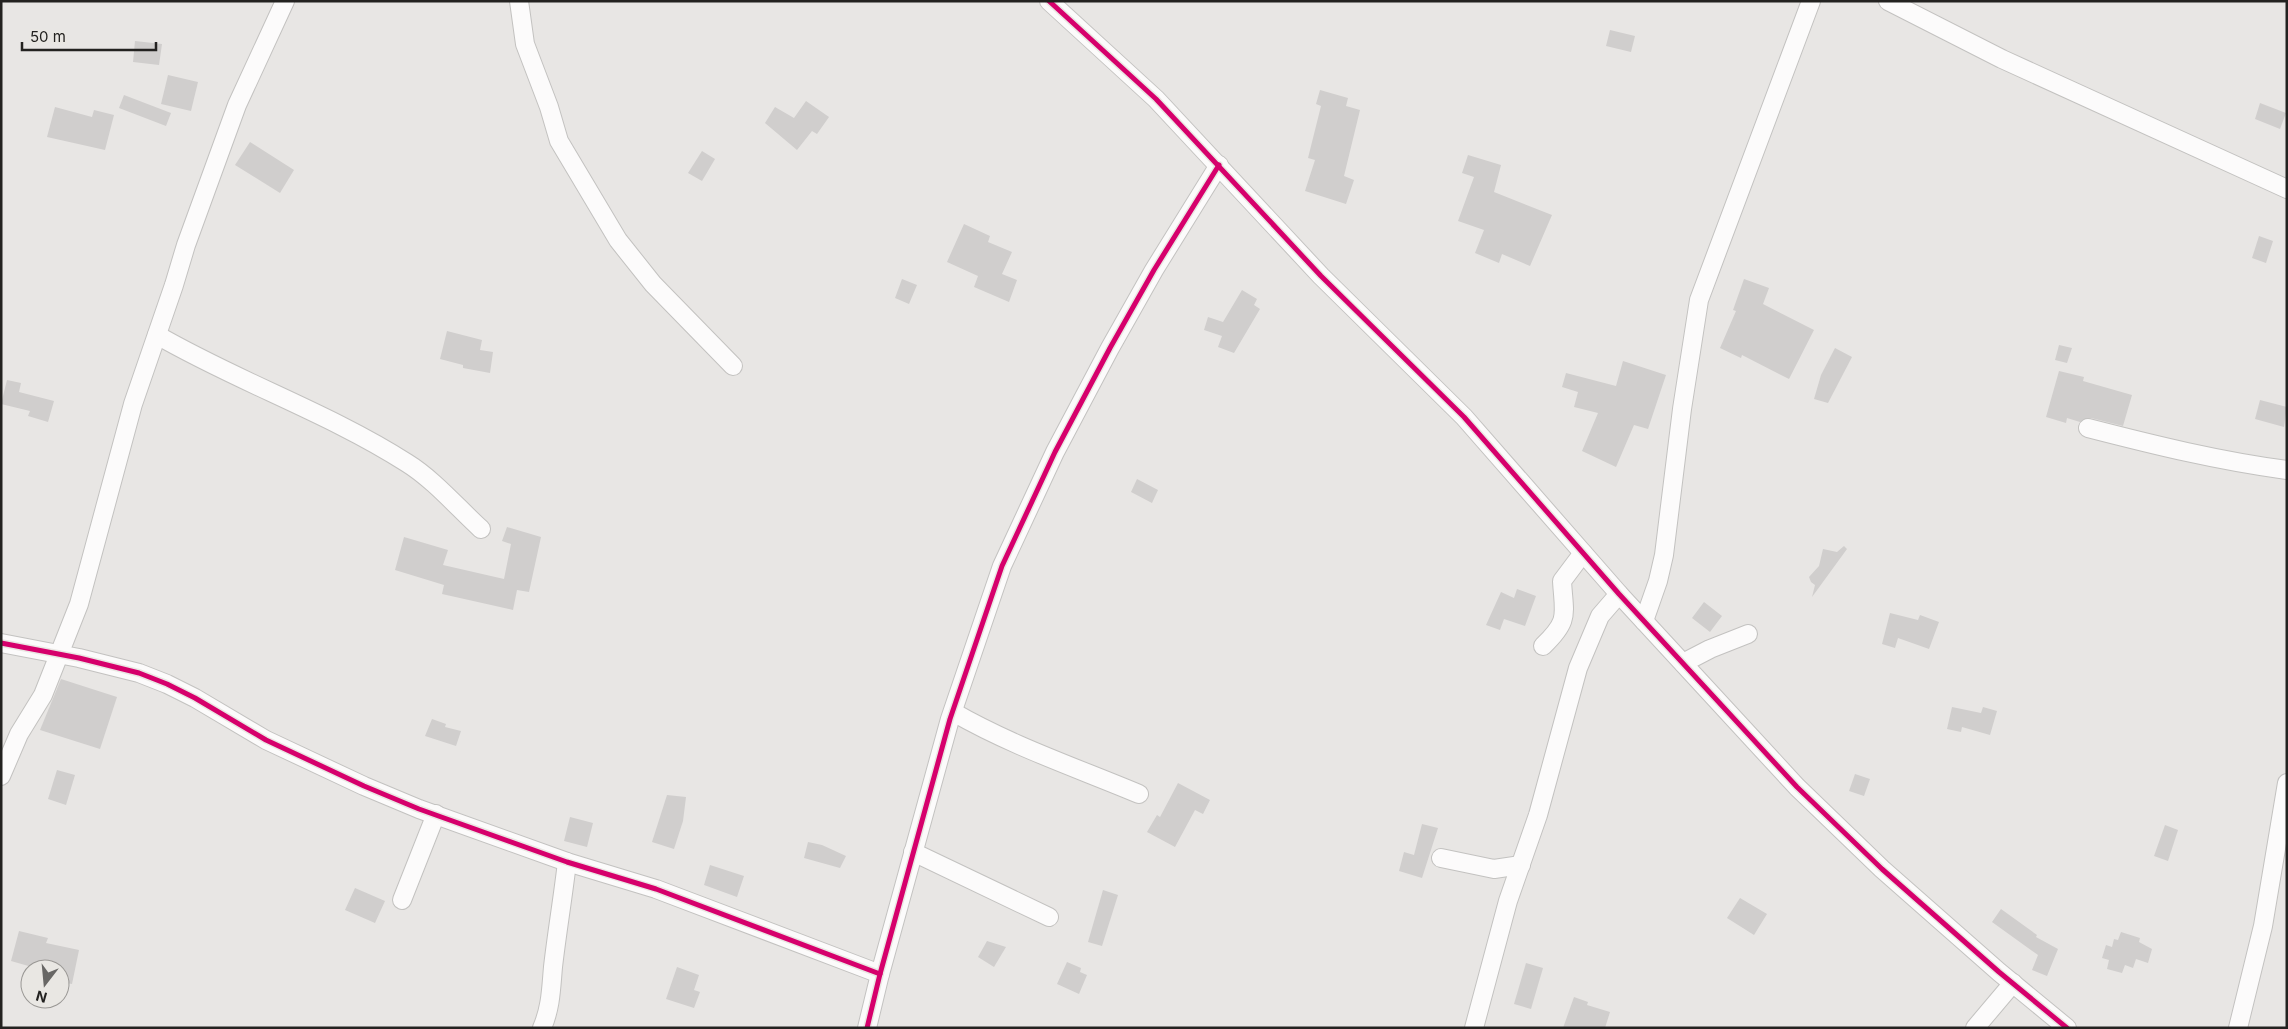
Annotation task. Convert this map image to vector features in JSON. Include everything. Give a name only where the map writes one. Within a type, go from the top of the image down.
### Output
[{"type":"street","points":[[1,776],[20,734],[43,695],[61,654],[84,587],[104,504],[133,404],[186,245],[237,105],[285,1]]},
{"type":"street","points":[[518,1],[525,44],[549,107],[559,141],[618,240],[653,284],[733,366]]},
{"type":"street","points":[[1049,1],[1156,99],[1321,276],[1464,417],[1619,594],[1811,800],[1882,869],[2067,1028]]},
{"type":"street","points":[[1644,621],[1658,580],[1664,555],[1682,409],[1700,300],[1811,1]]},
{"type":"street","points":[[1888,1],[2002,59],[2287,189]]},
{"type":"street","points":[[867,1028],[913,852],[953,712],[1002,566],[1051,460],[1124,322],[1219,165]]},
{"type":"street","points":[[157,335],[210,364],[363,438],[409,464],[481,529]]},
{"type":"street","points":[[2088,428],[2176,451],[2248,466],[2287,470]]},
{"type":"street","points":[[1543,646],[1560,630],[1565,610],[1562,581],[1583,554]]},
{"type":"street","points":[[1474,1028],[1488,969],[1541,806],[1578,668],[1600,616],[1619,594]]},
{"type":"street","points":[[1682,663],[1710,649],[1748,634]]},
{"type":"street","points":[[1,643],[61,654],[139,674],[167,684],[296,756],[364,786],[567,862],[656,889],[880,974]]},
{"type":"street","points":[[953,712],[998,737],[1097,775],[1139,794]]},
{"type":"street","points":[[2238,1028],[2263,926],[2287,783]]},
{"type":"street","points":[[402,900],[436,814]]},
{"type":"street","points":[[913,852],[1050,917]]},
{"type":"street","points":[[1441,858],[1494,868],[1521,864]]},
{"type":"street","points":[[542,1028],[552,993],[553,967],[567,862]]},
{"type":"street","points":[[1975,1028],[2013,983]]},
{"type":"building","points":[[1610,30],[1635,36],[1631,52],[1606,46]]},
{"type":"building","points":[[135,41],[162,44],[159,65],[133,62]]},
{"type":"building","points":[[168,75],[198,82],[191,111],[161,104]]},
{"type":"building","points":[[1320,90],[1348,98],[1346,106],[1360,110],[1344,176],[1354,180],[1346,204],[1305,191],[1315,160],[1308,158],[1321,106],[1316,104]]},
{"type":"building","points":[[124,95],[171,113],[166,126],[119,108]]},
{"type":"building","points":[[806,101],[829,117],[817,134],[812,131],[797,150],[765,123],[775,107],[794,118]]},
{"type":"building","points":[[2260,103],[2286,113],[2280,129],[2255,119]]},
{"type":"building","points":[[55,107],[92,117],[94,110],[114,115],[105,150],[47,137]]},
{"type":"building","points":[[250,142],[294,170],[280,193],[235,165]]},
{"type":"building","points":[[702,151],[715,159],[702,181],[688,173]]},
{"type":"building","points":[[1468,155],[1501,165],[1494,192],[1552,215],[1530,266],[1502,254],[1499,263],[1475,253],[1484,230],[1458,221],[1474,177],[1462,173]]},
{"type":"building","points":[[964,224],[990,236],[988,242],[1012,252],[1002,274],[1017,280],[1009,302],[974,287],[978,276],[947,262]]},
{"type":"building","points":[[2259,236],[2273,241],[2266,263],[2252,258]]},
{"type":"building","points":[[902,279],[917,285],[909,304],[895,298]]},
{"type":"building","points":[[1744,279],[1769,288],[1763,304],[1814,330],[1789,379],[1742,355],[1741,358],[1720,348],[1736,311],[1733,310]]},
{"type":"building","points":[[1242,290],[1257,299],[1254,305],[1260,309],[1234,353],[1218,347],[1222,336],[1204,330],[1208,317],[1223,322]]},
{"type":"building","points":[[447,331],[482,340],[480,350],[493,352],[490,373],[463,368],[463,365],[440,359]]},
{"type":"building","points":[[2059,345],[2072,348],[2067,363],[2055,360]]},
{"type":"building","points":[[1835,348],[1852,357],[1828,403],[1814,399],[1821,375]]},
{"type":"building","points":[[1623,361],[1666,375],[1648,429],[1634,425],[1616,467],[1582,451],[1598,413],[1574,407],[1578,392],[1562,387],[1566,373],[1616,386]]},
{"type":"building","points":[[2059,371],[2084,377],[2083,381],[2132,395],[2123,426],[2091,418],[2080,422],[2067,418],[2066,423],[2046,417]]},
{"type":"building","points":[[7,380],[21,383],[19,392],[54,401],[48,422],[28,416],[30,411],[1,404]]},
{"type":"building","points":[[2260,400],[2287,407],[2284,427],[2255,419]]},
{"type":"building","points":[[1137,479],[1158,490],[1152,503],[1131,492]]},
{"type":"building","points":[[507,527],[541,537],[529,592],[517,590],[513,610],[442,594],[444,585],[395,570],[404,537],[448,550],[443,565],[504,579],[511,544],[502,541]]},
{"type":"building","points":[[1844,546],[1847,549],[1812,597],[1815,585],[1809,577],[1819,566],[1823,549],[1837,552]]},
{"type":"building","points":[[1517,589],[1536,596],[1525,626],[1504,619],[1500,630],[1486,625],[1501,592],[1514,598]]},
{"type":"building","points":[[1704,602],[1722,616],[1710,632],[1692,618]]},
{"type":"building","points":[[1890,613],[1918,620],[1920,615],[1939,622],[1929,649],[1898,638],[1895,648],[1882,644]]},
{"type":"building","points":[[61,679],[117,697],[100,749],[40,730]]},
{"type":"building","points":[[1952,707],[1981,713],[1983,707],[1997,711],[1990,735],[1962,727],[1961,732],[1947,729]]},
{"type":"building","points":[[432,719],[446,724],[445,727],[461,731],[456,746],[425,736]]},
{"type":"building","points":[[57,770],[75,775],[66,805],[48,799]]},
{"type":"building","points":[[1855,774],[1870,779],[1864,796],[1849,791]]},
{"type":"building","points":[[1178,783],[1210,800],[1203,814],[1195,810],[1175,847],[1147,832],[1157,815],[1160,817]]},
{"type":"building","points":[[667,795],[686,797],[683,821],[674,849],[652,842]]},
{"type":"building","points":[[570,817],[593,823],[587,847],[564,841]]},
{"type":"building","points":[[1422,824],[1438,828],[1422,878],[1399,871],[1404,852],[1414,855]]},
{"type":"building","points":[[2165,825],[2178,830],[2168,861],[2154,856]]},
{"type":"building","points":[[808,842],[822,845],[846,856],[840,868],[804,858]]},
{"type":"building","points":[[710,865],[744,876],[737,897],[704,885]]},
{"type":"building","points":[[355,888],[385,901],[375,923],[345,910]]},
{"type":"building","points":[[1103,890],[1118,895],[1102,946],[1088,942]]},
{"type":"building","points":[[1740,898],[1767,914],[1754,935],[1727,918]]},
{"type":"building","points":[[2001,909],[2037,935],[2036,937],[2058,949],[2047,976],[2032,970],[2038,955],[1992,922]]},
{"type":"building","points":[[19,931],[48,938],[46,943],[79,950],[72,984],[70,984],[70,959],[20,959],[20,964],[11,961]]},
{"type":"building","points":[[2121,932],[2140,938],[2139,942],[2152,949],[2148,963],[2136,959],[2133,968],[2125,965],[2122,973],[2107,969],[2109,960],[2102,958],[2106,945],[2112,947],[2114,939],[2118,940]]},
{"type":"building","points":[[987,941],[1006,947],[994,967],[978,957]]},
{"type":"building","points":[[1067,962],[1081,968],[1080,972],[1087,975],[1079,994],[1057,984]]},
{"type":"building","points":[[1526,963],[1543,968],[1531,1009],[1514,1004]]},
{"type":"building","points":[[677,967],[699,975],[694,990],[700,992],[694,1008],[666,999]]},
{"type":"building","points":[[1574,997],[1588,1002],[1587,1005],[1610,1012],[1605,1028],[1563,1028]]},
{"type":"cycle path","points":[[1049,1],[1156,99],[1321,276],[1464,417],[1619,594],[1797,787],[1882,869],[1999,972],[2067,1028]]},
{"type":"cycle path","points":[[867,1028],[950,719],[1002,566],[1055,452],[1110,348],[1154,270],[1219,165]]},
{"type":"cycle path","points":[[1,643],[79,658],[139,673],[195,698],[266,740],[364,786],[419,809],[567,862],[656,889],[880,974]]}]
